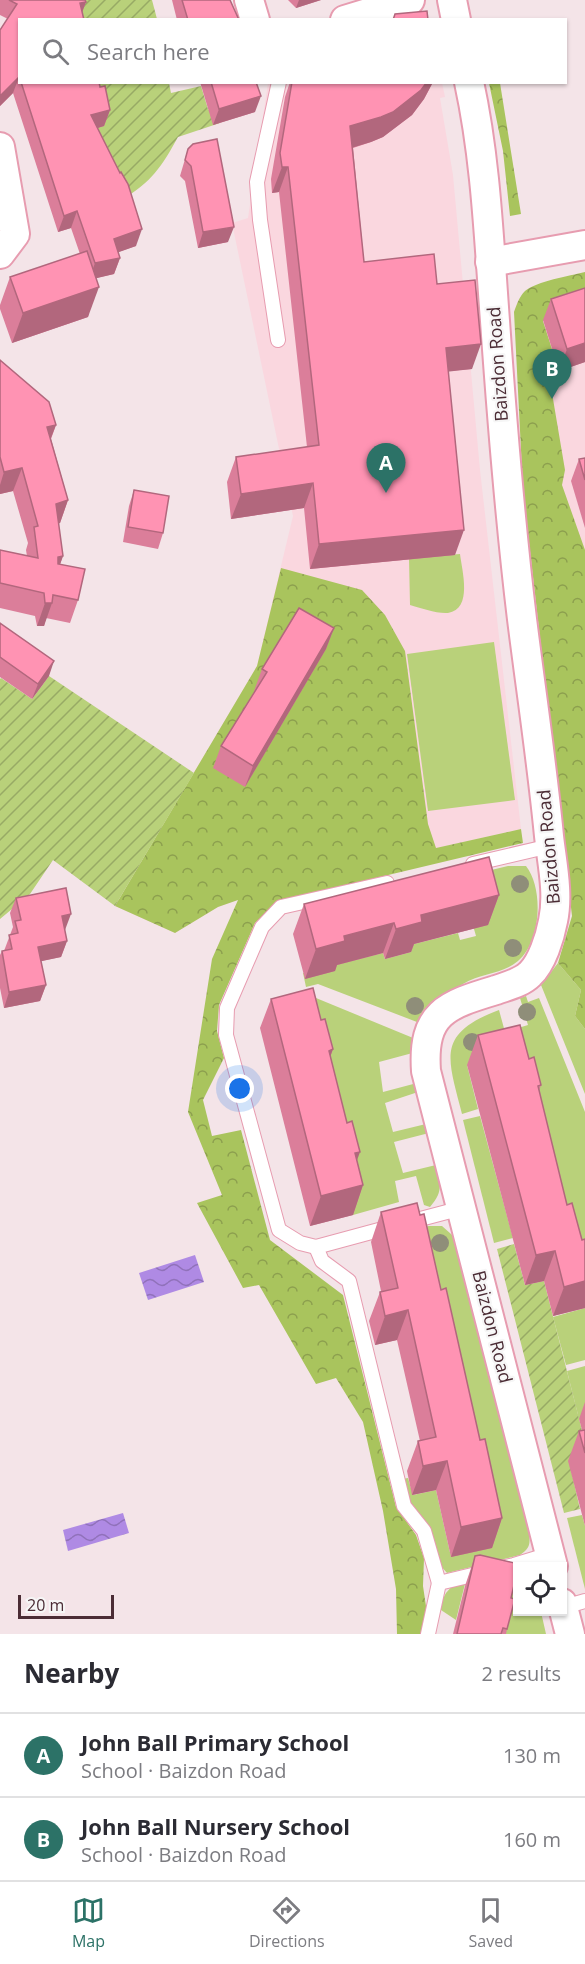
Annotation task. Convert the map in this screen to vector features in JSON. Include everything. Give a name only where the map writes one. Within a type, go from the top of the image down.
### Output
[{"type":"street","points":[[249,0],[254,18]]},
{"type":"street","points":[[352,18],[410,0]]},
{"type":"street","points":[[452,0],[456,18]]},
{"type":"street","name":"Baizdon Road","points":[[469,84],[480,153],[505,448],[522,618],[550,846],[555,896],[554,920],[547,942],[531,973],[509,986],[456,1003],[438,1017],[428,1033],[424,1050],[426,1071],[551,1560]]},
{"type":"street","points":[[0,147],[15,234],[0,254]]},
{"type":"street","points":[[490,262],[585,245]]},
{"type":"street","points":[[570,1603],[570,1634]]},
{"type":"lane","points":[[278,340],[260,220],[257,182],[279,84]]},
{"type":"lane","points":[[464,866],[550,846]]},
{"type":"lane","points":[[395,881],[281,908],[262,927],[227,1008],[225,1035],[279,1230],[300,1243],[316,1247],[462,1208]]},
{"type":"lane","points":[[316,1247],[322,1261],[349,1281],[404,1506],[424,1531],[439,1583],[428,1634]]},
{"type":"lane","points":[[439,1583],[514,1565],[551,1560]]},
{"type":"shaded area","points":[[268,84],[442,84],[445,97],[440,98],[453,175],[480,470],[521,829],[265,889],[218,907],[175,933],[115,906],[257,666],[293,516],[232,223],[248,218]]},
{"type":"shaded area","points":[[585,272],[585,562],[556,572],[514,312],[526,290]]},
{"type":"green space","points":[[76,0],[152,0],[157,18],[75,18]]},
{"type":"green space","points":[[61,84],[169,84],[171,93],[201,86],[208,109],[220,123],[178,137],[155,173],[122,200]]},
{"type":"green space","points":[[489,84],[500,84],[521,214],[510,216],[503,151]]},
{"type":"green space","points":[[585,272],[585,307],[543,321],[559,371],[552,393],[565,470],[562,485],[585,550],[585,1029],[575,1016],[581,990],[558,963],[572,916],[523,490],[514,312],[521,296],[530,287]]},
{"type":"green space","points":[[460,554],[464,588],[461,604],[456,610],[439,613],[410,605],[409,558]]},
{"type":"green space","points":[[281,568],[362,590],[385,615],[405,651],[428,824],[436,848],[521,829],[523,843],[279,901],[255,923],[219,1005],[217,1031],[224,1058],[203,1100],[212,1136],[241,1130],[270,1240],[343,1295],[396,1507],[416,1535],[424,1558],[423,1586],[427,1613],[422,1634],[397,1634],[396,1589],[383,1511],[363,1422],[336,1378],[316,1384],[259,1285],[243,1288],[197,1203],[222,1195],[188,1112],[212,959],[238,900],[218,907],[175,933],[115,906],[257,666]]},
{"type":"green space","points":[[494,642],[515,800],[428,811],[407,654]]},
{"type":"green space","points":[[49,676],[194,773],[115,906],[53,860],[30,894],[0,919],[0,679],[32,699]]},
{"type":"green space","points":[[508,866],[526,866],[536,888],[535,929],[526,952],[512,965],[463,984],[423,1019],[417,1022],[318,984],[306,987],[303,973],[383,953],[385,959],[411,952],[410,945],[458,933],[460,940],[476,936],[474,929],[441,882]]},
{"type":"green space","points":[[558,963],[581,990],[575,1016],[585,1029],[585,1094],[541,985]]},
{"type":"green space","points":[[526,996],[528,1002],[539,998],[585,1112],[585,1267],[467,1065],[478,1109],[462,1114],[453,1078],[451,1050],[455,1039],[464,1028],[499,1010],[505,1032],[528,1025],[520,998]]},
{"type":"green space","points":[[316,998],[418,1040],[420,1051],[379,1062],[383,1092],[417,1083],[418,1092],[385,1103],[393,1132],[426,1124],[429,1133],[394,1142],[403,1173],[436,1165],[440,1182],[439,1192],[430,1207],[424,1205],[416,1176],[395,1181],[399,1202],[353,1215],[306,1000]]},
{"type":"green space","points":[[480,1116],[513,1238],[494,1243],[463,1120]]},
{"type":"green space","points":[[442,1226],[460,1242],[530,1539],[528,1547],[520,1555],[447,1573],[433,1554],[420,1529],[402,1479],[408,1478],[413,1495],[436,1490],[451,1557],[406,1231]]},
{"type":"green space","points":[[514,1244],[525,1285],[544,1281],[585,1442],[569,1461],[580,1509],[564,1513],[497,1249]]},
{"type":"green space","points":[[585,1308],[585,1360],[566,1365],[553,1317]]},
{"type":"green space","points":[[585,1366],[585,1417],[579,1419],[567,1371]]},
{"type":"green space","points":[[582,1515],[585,1526],[585,1589],[567,1518]]},
{"type":"green space","points":[[513,1571],[513,1616],[542,1616],[546,1634],[503,1634],[465,1584],[456,1620],[438,1608],[453,1585]]},
{"type":"water","points":[[195,1255],[204,1282],[148,1300],[139,1273]]},
{"type":"water","points":[[123,1513],[129,1533],[68,1551],[63,1530]]},
{"type":"building","points":[[9,0],[85,0],[86,2],[80,3],[84,18],[18,18],[18,78],[0,96],[0,30],[17,4]]},
{"type":"building","points":[[182,0],[230,0],[238,18],[187,18]]},
{"type":"building","points":[[427,11],[428,18],[394,18],[395,14]]},
{"type":"building","points":[[22,84],[99,84],[100,87],[105,86],[110,110],[91,115],[120,173],[128,184],[142,229],[114,239],[120,258],[95,263],[77,211],[64,216]]},
{"type":"building","points":[[212,84],[257,84],[261,96],[219,109]]},
{"type":"building","points":[[292,84],[426,84],[393,112],[350,126],[364,262],[434,254],[437,284],[475,280],[481,344],[446,348],[464,530],[319,544],[313,483],[241,494],[236,457],[319,445],[288,167],[282,167],[280,153]]},
{"type":"building","points":[[217,139],[234,227],[203,232],[191,166],[185,160],[188,149],[193,144]]},
{"type":"building","points":[[87,251],[99,287],[23,313],[10,277]]},
{"type":"building","points":[[585,288],[585,343],[567,349],[551,299]]},
{"type":"building","points":[[0,360],[49,402],[56,425],[47,427],[68,500],[56,504],[63,556],[58,557],[58,564],[85,569],[78,600],[53,595],[52,603],[45,603],[44,593],[0,583],[0,550],[38,558],[34,527],[38,526],[22,468],[4,472],[0,457]]},
{"type":"building","points":[[585,458],[585,480],[579,459]]},
{"type":"building","points":[[134,490],[169,496],[163,533],[128,527]]},
{"type":"building","points":[[299,608],[334,628],[253,766],[221,746],[267,672],[262,669]]},
{"type":"building","points":[[0,623],[54,661],[38,684],[0,657]]},
{"type":"building","points":[[489,857],[499,895],[421,915],[422,922],[396,929],[394,923],[344,936],[345,941],[316,949],[304,904]]},
{"type":"building","points":[[66,888],[71,914],[62,916],[67,941],[38,947],[46,985],[9,992],[2,951],[12,949],[9,935],[18,933],[15,921],[21,920],[16,898]]},
{"type":"building","points":[[313,988],[321,1020],[325,1019],[333,1049],[329,1051],[347,1123],[352,1121],[360,1152],[355,1153],[363,1185],[321,1196],[271,999]]},
{"type":"building","points":[[520,1025],[529,1059],[534,1057],[541,1085],[538,1086],[567,1205],[572,1203],[582,1240],[585,1239],[585,1281],[564,1287],[555,1251],[536,1255],[478,1035]]},
{"type":"building","points":[[417,1203],[420,1215],[424,1214],[441,1290],[446,1288],[480,1440],[485,1439],[502,1518],[461,1527],[447,1461],[423,1466],[418,1441],[436,1437],[408,1310],[385,1316],[380,1292],[398,1288],[381,1212]]},
{"type":"building","points":[[585,1430],[585,1453],[579,1431]]},
{"type":"building","points":[[480,1555],[513,1563],[511,1598],[513,1598],[513,1606],[507,1629],[503,1628],[501,1634],[457,1634],[475,1556]]},
{"type":"place","name":"John Ball Nursery School","points":[[552,399]]},
{"type":"place","name":"John Ball Primary School","points":[[386,493]]}]
